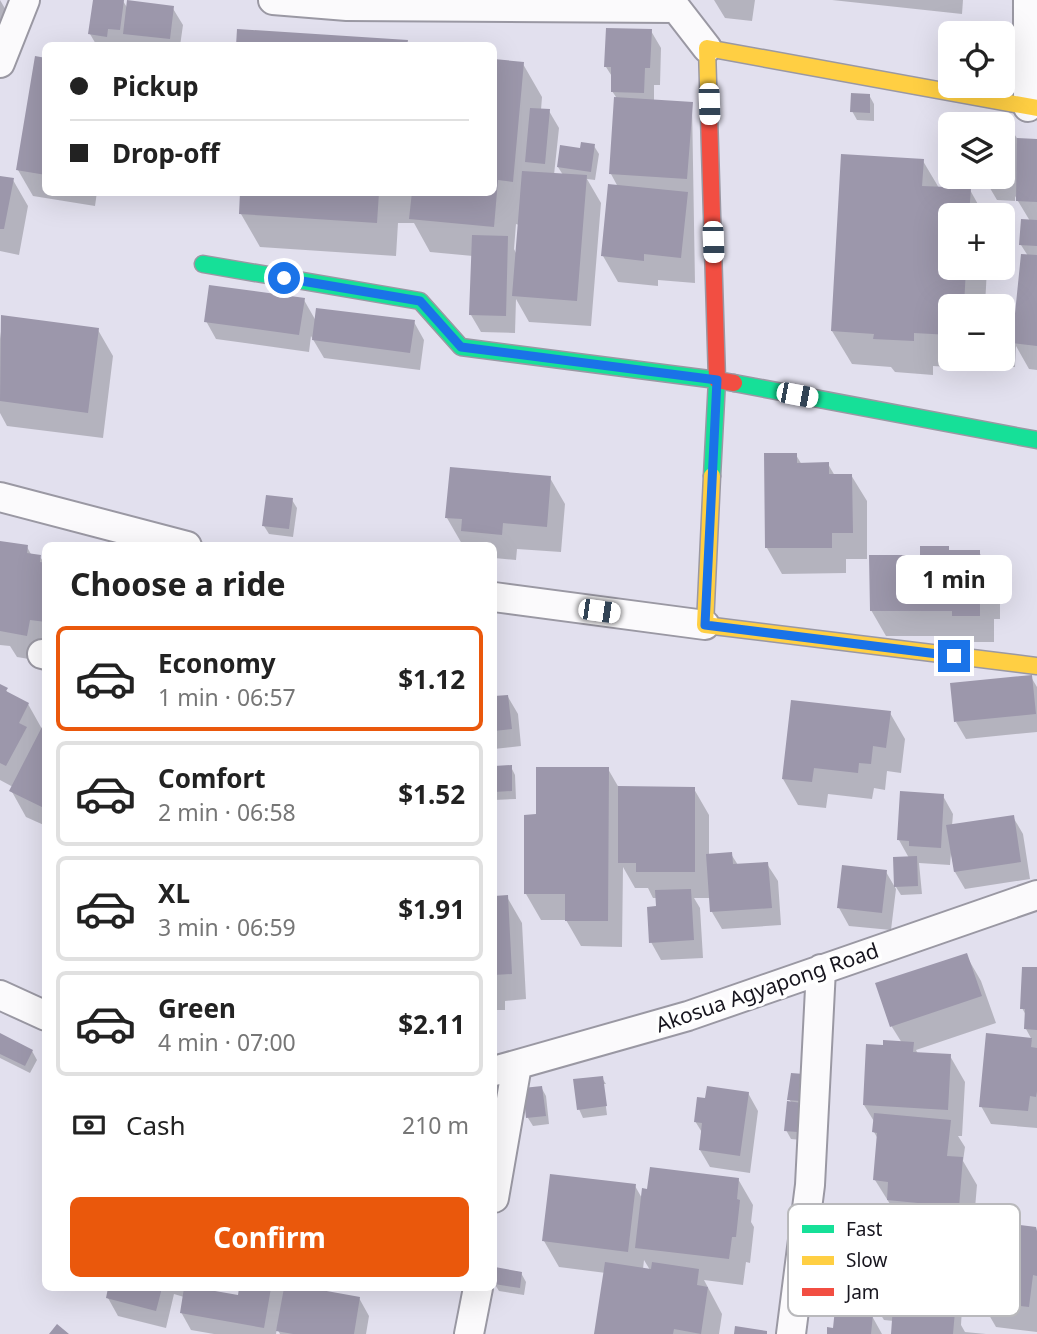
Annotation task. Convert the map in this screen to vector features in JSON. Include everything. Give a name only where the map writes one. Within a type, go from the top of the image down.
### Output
[{"type":"street","points":[[0,63],[25,0]]},
{"type":"street","points":[[273,0],[347,3],[676,4],[707,48],[717,380],[705,625]]},
{"type":"street","points":[[707,48],[1032,108],[1028,0]]},
{"type":"street","points":[[203,264],[420,301],[461,347],[717,380],[1037,440]]},
{"type":"street","points":[[0,497],[172,542]]},
{"type":"street","points":[[497,597],[1037,666]]},
{"type":"street","name":"Akosua Agyapong Road","points":[[505,1068],[688,1016],[1037,895]]},
{"type":"street","points":[[808,1204],[821,969]]},
{"type":"street","points":[[0,995],[42,1014]]},
{"type":"street","points":[[497,1163],[505,1068]]},
{"type":"street","points":[[469,1334],[477,1291]]},
{"type":"street","points":[[791,1334],[793,1316]]},
{"type":"building","points":[[93,0],[124,0],[120,30],[108,29],[107,37],[88,34]]},
{"type":"building","points":[[127,0],[174,6],[170,39],[123,34]]},
{"type":"building","points":[[606,28],[652,29],[650,68],[645,68],[644,93],[611,92],[611,67],[604,67]]},
{"type":"building","points":[[237,29],[408,40],[408,42],[236,42]]},
{"type":"building","points":[[35,56],[42,57],[42,174],[16,170]]},
{"type":"building","points":[[497,59],[524,62],[513,182],[498,180],[497,192]]},
{"type":"building","points":[[851,93],[870,94],[870,113],[850,112]]},
{"type":"building","points":[[614,97],[693,102],[687,179],[609,174]]},
{"type":"building","points":[[530,108],[550,109],[545,164],[525,162]]},
{"type":"building","points":[[1017,138],[1037,139],[1037,202],[1016,201]]},
{"type":"building","points":[[581,142],[595,144],[591,172],[557,167],[560,145],[580,148]]},
{"type":"building","points":[[841,154],[924,159],[922,186],[971,189],[970,203],[938,203],[938,280],[965,280],[965,294],[938,294],[938,334],[914,333],[914,341],[873,339],[874,334],[831,331]]},
{"type":"building","points":[[522,171],[587,175],[577,301],[512,296]]},
{"type":"building","points":[[0,176],[14,178],[4,229],[0,229]]},
{"type":"building","points":[[608,184],[688,192],[681,258],[644,254],[644,261],[601,256]]},
{"type":"building","points":[[240,196],[379,196],[377,223],[239,214]]},
{"type":"building","points":[[412,196],[497,196],[494,227],[409,219]]},
{"type":"building","points":[[1021,219],[1037,220],[1037,246],[1019,245]]},
{"type":"building","points":[[472,235],[508,236],[506,316],[469,315]]},
{"type":"building","points":[[1021,254],[1037,255],[1037,346],[1015,343]]},
{"type":"building","points":[[209,285],[305,298],[299,335],[204,322]]},
{"type":"building","points":[[316,308],[415,320],[410,353],[312,340]]},
{"type":"building","points":[[1,315],[99,328],[88,413],[0,401]]},
{"type":"building","points":[[764,453],[797,453],[797,463],[829,462],[829,474],[852,474],[853,533],[832,533],[832,548],[765,548]]},
{"type":"building","points":[[450,467],[551,476],[547,527],[503,523],[502,535],[461,531],[462,519],[445,518]]},
{"type":"building","points":[[266,495],[293,498],[289,529],[262,526]]},
{"type":"building","points":[[0,541],[28,545],[27,553],[41,555],[42,622],[30,620],[27,636],[0,631]]},
{"type":"building","points":[[920,546],[980,550],[980,569],[986,569],[986,594],[980,594],[980,616],[952,616],[952,611],[870,611],[869,555],[920,555]]},
{"type":"building","points":[[1032,675],[1036,714],[954,722],[950,683]]},
{"type":"building","points":[[0,684],[8,688],[6,691],[29,703],[19,723],[27,727],[6,766],[0,763]]},
{"type":"building","points":[[508,695],[512,729],[497,731],[497,696]]},
{"type":"building","points":[[791,700],[891,711],[886,748],[873,746],[871,764],[859,763],[858,773],[814,768],[812,782],[782,779]]},
{"type":"building","points":[[42,727],[42,807],[9,791]]},
{"type":"building","points":[[512,765],[512,791],[497,792],[497,766]]},
{"type":"building","points":[[536,767],[609,767],[608,921],[565,921],[565,894],[524,894],[524,815],[536,814]]},
{"type":"building","points":[[618,786],[695,787],[695,872],[636,872],[636,863],[618,863]]},
{"type":"building","points":[[900,791],[944,794],[941,848],[909,846],[909,841],[897,840]]},
{"type":"building","points":[[1014,815],[1021,862],[954,872],[946,825]]},
{"type":"building","points":[[732,852],[733,864],[768,862],[772,908],[710,912],[706,854]]},
{"type":"building","points":[[917,856],[918,886],[894,887],[893,857]]},
{"type":"building","points":[[842,865],[887,870],[882,913],[837,908]]},
{"type":"building","points":[[691,889],[694,940],[649,943],[647,907],[656,906],[655,890]]},
{"type":"building","points":[[508,895],[512,974],[497,975],[497,896]]},
{"type":"building","points":[[967,953],[982,996],[890,1027],[875,983]]},
{"type":"building","points":[[1022,967],[1037,967],[1037,1030],[1024,1029],[1025,1009],[1020,1009]]},
{"type":"building","points":[[0,1033],[33,1050],[25,1066],[0,1054]]},
{"type":"building","points":[[986,1033],[1032,1038],[1031,1047],[1037,1048],[1037,1091],[1036,1097],[1030,1096],[1028,1111],[979,1107]]},
{"type":"building","points":[[883,1040],[914,1042],[913,1052],[951,1054],[948,1110],[863,1105],[866,1044],[883,1045]]},
{"type":"building","points":[[791,1073],[804,1074],[800,1101],[787,1100]]},
{"type":"building","points":[[603,1076],[607,1106],[577,1110],[573,1079]]},
{"type":"building","points":[[542,1086],[546,1116],[526,1118],[523,1088]]},
{"type":"building","points":[[707,1086],[749,1092],[740,1156],[699,1150],[702,1123],[694,1122],[697,1097],[705,1098]]},
{"type":"building","points":[[787,1101],[802,1103],[798,1132],[784,1131]]},
{"type":"building","points":[[874,1113],[951,1120],[947,1156],[963,1157],[959,1204],[887,1200],[888,1182],[873,1180],[877,1133],[872,1132]]},
{"type":"building","points":[[650,1167],[739,1178],[737,1199],[740,1200],[736,1237],[732,1237],[729,1259],[635,1248],[642,1188],[647,1189]]},
{"type":"building","points":[[550,1174],[636,1184],[628,1252],[542,1241]]},
{"type":"building","points":[[1020,1225],[1036,1227],[1037,1231],[1037,1276],[1033,1275],[1029,1307],[1020,1306]]},
{"type":"building","points":[[605,1262],[651,1269],[652,1262],[699,1269],[697,1285],[708,1287],[701,1334],[674,1329],[673,1334],[594,1334]]},
{"type":"building","points":[[497,1267],[522,1272],[520,1288],[497,1284]]},
{"type":"building","points":[[107,1291],[161,1291],[156,1311],[106,1298]]},
{"type":"building","points":[[184,1291],[215,1291],[238,1295],[239,1291],[270,1291],[264,1328],[180,1313]]},
{"type":"building","points":[[283,1291],[327,1291],[360,1297],[354,1334],[293,1334],[276,1331]]},
{"type":"building","points":[[834,1316],[873,1316],[871,1334],[827,1334],[827,1327],[833,1328]]},
{"type":"building","points":[[892,1316],[955,1316],[953,1334],[891,1334]]},
{"type":"building","points":[[57,1324],[69,1334],[49,1334]]},
{"type":"building","points":[[735,1326],[767,1331],[767,1334],[734,1334]]},
{"type":"traffic: fast","points":[[203,264],[420,301],[461,347],[717,380],[712,476]]},
{"type":"traffic: fast","points":[[734,383],[1037,440]]},
{"type":"traffic: slow","points":[[709,116],[707,48],[1037,108]]},
{"type":"traffic: slow","points":[[712,476],[705,625],[1037,666]]},
{"type":"traffic: jam","points":[[709,116],[717,380],[734,383]]},
{"type":"route","points":[[284,278],[420,301],[461,347],[717,380],[705,625],[954,656]]}]
